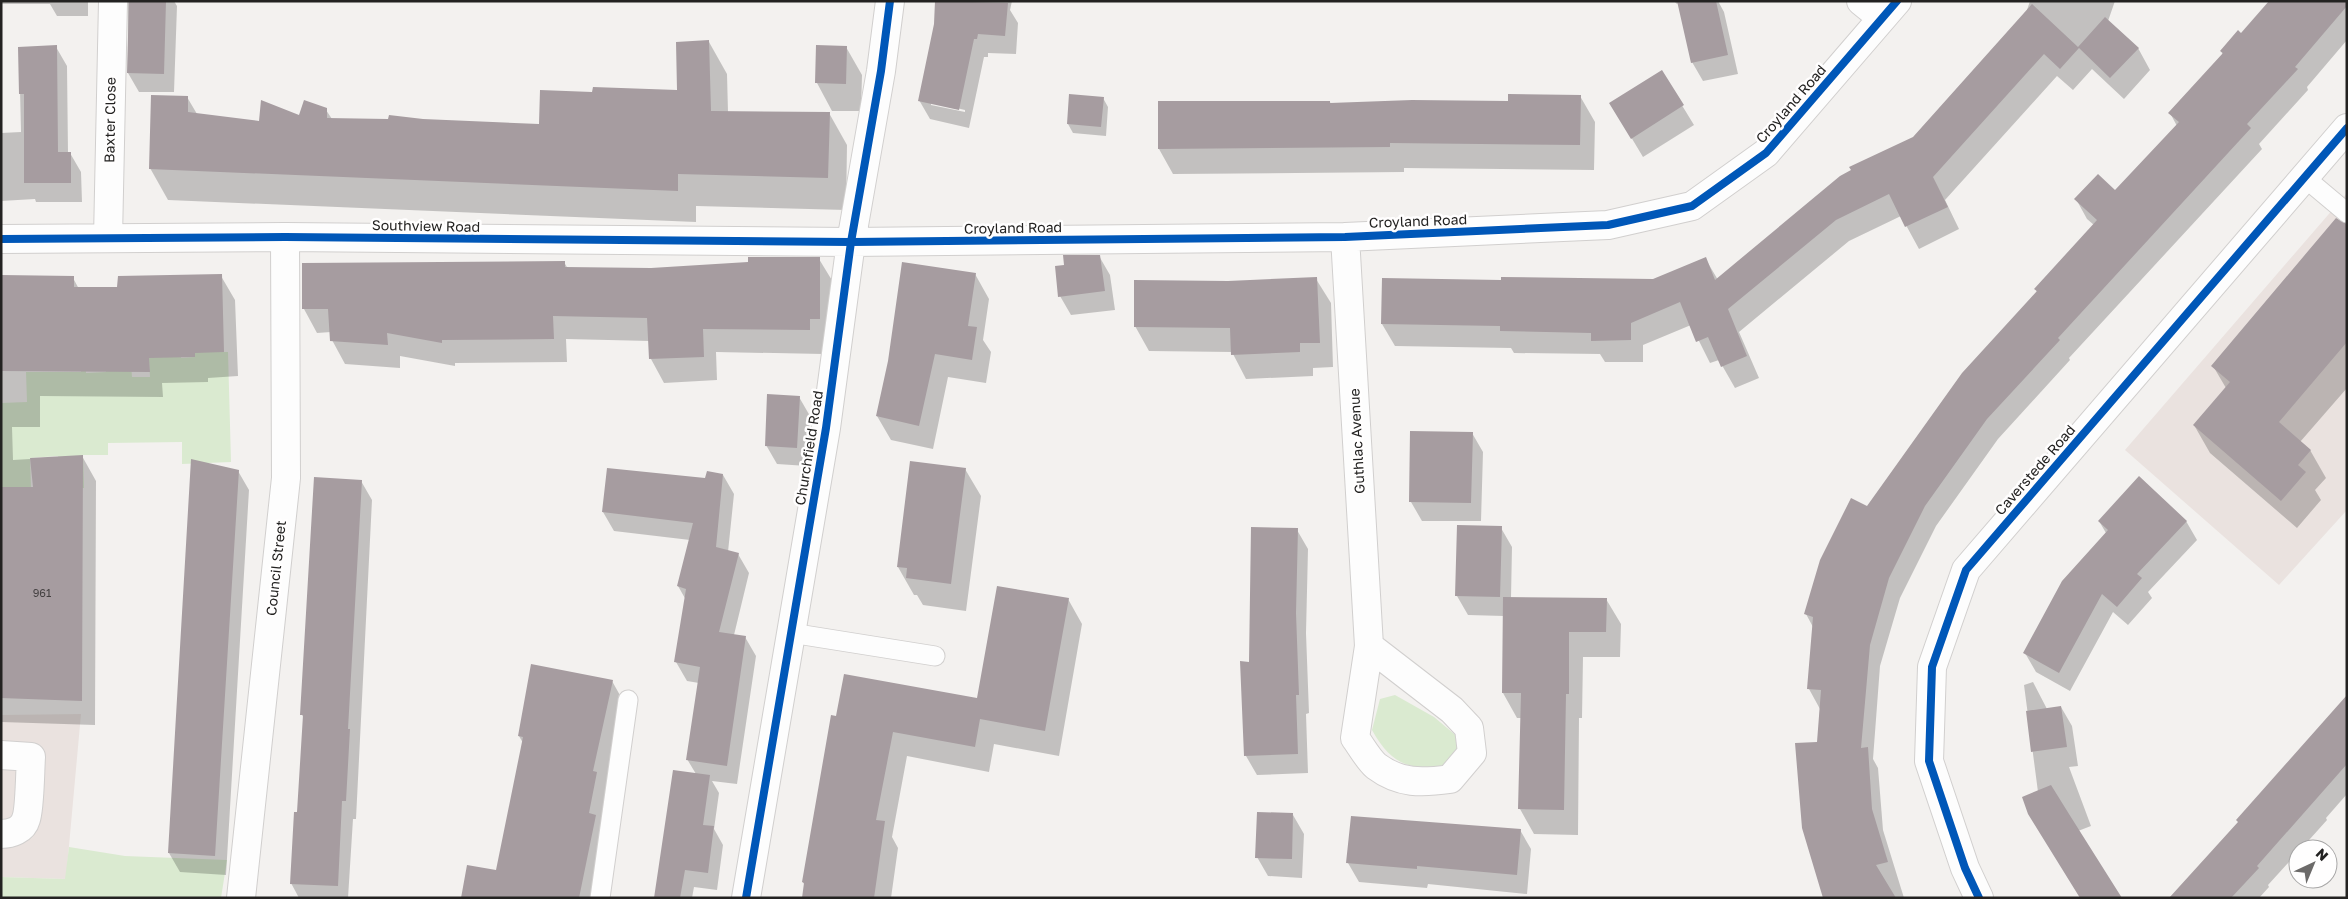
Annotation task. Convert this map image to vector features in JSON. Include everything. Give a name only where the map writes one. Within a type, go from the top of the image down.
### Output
[{"type":"street","name":"Baxter Close","points":[[108,238],[113,1]]},
{"type":"street","name":"Churchfield Road","points":[[746,898],[826,428],[851,242],[881,71],[890,1]]},
{"type":"street","points":[[1861,1],[1890,10]]},
{"type":"street","name":"Croyland Road","points":[[851,242],[1345,237],[1608,226],[1692,206],[1766,153],[1890,10]]},
{"type":"street","name":"Caverstede Road","points":[[1979,898],[1964,868],[1930,761],[1932,667],[1966,570],[2347,128]]},
{"type":"street","name":"Southview Road","points":[[1,239],[285,237],[851,242]]},
{"type":"street","name":"Council Street","points":[[241,898],[286,478],[285,237]]},
{"type":"street","name":"Guthlac Avenue","points":[[1345,237],[1369,646],[1355,738],[1375,765],[1394,777],[1422,783],[1450,779],[1472,753],[1469,728],[1452,710],[1369,646]]},
{"type":"street","points":[[1,755],[31,757],[26,820],[19,829],[10,834],[1,834]]},
{"type":"lane","points":[[2304,177],[2347,213]]},
{"type":"lane","points":[[791,634],[935,656]]},
{"type":"lane","points":[[600,898],[628,700]]},
{"type":"shaded area","points":[[2347,193],[2347,510],[2279,585],[2125,450]]},
{"type":"shaded area","points":[[81,714],[66,879],[1,877],[1,715]]},
{"type":"green space","points":[[80,319],[85,319],[86,373],[106,372],[105,326],[130,351],[132,377],[150,377],[147,325],[181,353],[181,358],[195,357],[194,326],[207,352],[228,352],[231,462],[182,464],[182,442],[108,443],[108,455],[83,455],[84,488],[76,488],[58,461],[58,456],[30,458],[31,488],[1,487],[1,403],[27,402],[26,372],[81,372]]},
{"type":"green space","points":[[1395,695],[1434,717],[1459,738],[1459,755],[1451,766],[1425,768],[1404,763],[1395,759],[1379,742],[1372,730],[1380,699]]},
{"type":"green space","points":[[69,847],[125,856],[227,860],[221,898],[1,898],[1,877],[65,879]]},
{"type":"building","points":[[129,1],[166,1],[164,74],[127,73]]},
{"type":"building","points":[[935,1],[1008,3],[1005,36],[978,34],[977,39],[974,39],[959,110],[918,101],[934,24]]},
{"type":"building","points":[[1677,1],[1716,1],[1728,55],[1691,63]]},
{"type":"building","points":[[2269,1],[2347,1],[2347,6],[2295,67],[2298,69],[2247,124],[2251,128],[2058,338],[2060,340],[1987,419],[1925,506],[1889,578],[1870,645],[1861,748],[1868,747],[1872,809],[1888,862],[1876,865],[1896,898],[1823,898],[1802,828],[1795,743],[1817,742],[1821,690],[1807,689],[1813,617],[1804,614],[1820,560],[1851,498],[1867,506],[1962,373],[2037,291],[2034,289],[2097,220],[2074,199],[2098,174],[2115,190],[2179,122],[2168,113],[2223,53],[2220,51],[2238,30],[2241,33]]},
{"type":"building","points":[[2032,4],[2078,47],[2105,17],[2139,48],[2110,78],[2079,48],[2060,69],[2044,54],[1933,177],[1948,207],[1905,227],[1889,194],[1836,220],[1728,309],[1747,356],[1721,367],[1708,337],[1696,342],[1680,302],[1631,323],[1631,340],[1591,341],[1591,333],[1500,331],[1500,326],[1381,324],[1382,278],[1501,280],[1501,277],[1653,279],[1706,257],[1715,280],[1840,176],[1851,170],[1849,167],[1913,137]]},
{"type":"building","points":[[709,40],[711,111],[830,112],[828,178],[678,174],[678,191],[149,169],[151,95],[188,96],[188,112],[259,121],[261,100],[299,115],[304,100],[327,108],[327,118],[388,119],[389,115],[423,119],[539,124],[540,90],[592,92],[593,87],[677,90],[676,42]]},
{"type":"building","points":[[57,45],[58,152],[71,152],[71,183],[24,183],[24,94],[19,94],[18,47]]},
{"type":"building","points":[[816,45],[847,46],[846,84],[815,83]]},
{"type":"building","points":[[1662,70],[1684,105],[1631,139],[1609,103]]},
{"type":"building","points":[[1069,94],[1104,97],[1101,127],[1067,124]]},
{"type":"building","points":[[1508,94],[1581,95],[1580,145],[1390,143],[1390,147],[1158,149],[1158,101],[1330,101],[1330,103],[1412,100],[1508,101]]},
{"type":"building","points":[[2336,218],[2347,224],[2347,342],[2279,422],[2311,450],[2298,465],[2306,472],[2281,501],[2193,425],[2230,382],[2211,366]]},
{"type":"building","points":[[1063,255],[1100,255],[1105,291],[1058,297],[1055,266],[1064,265]]},
{"type":"building","points":[[748,257],[820,257],[820,319],[810,319],[810,330],[703,329],[704,357],[649,359],[647,318],[553,316],[554,339],[442,340],[442,343],[387,333],[388,345],[330,341],[328,309],[302,309],[302,263],[565,261],[565,267],[651,268],[748,262]]},
{"type":"building","points":[[902,262],[976,273],[968,326],[977,327],[972,360],[935,354],[919,426],[876,416],[888,361]]},
{"type":"building","points":[[222,274],[224,352],[195,353],[195,357],[149,358],[150,372],[1,371],[1,275],[74,276],[74,287],[117,287],[118,276]]},
{"type":"building","points":[[1317,277],[1320,343],[1300,343],[1300,352],[1231,355],[1230,328],[1134,327],[1134,280],[1228,281]]},
{"type":"building","points":[[767,394],[800,396],[797,448],[765,446]]},
{"type":"building","points":[[1410,431],[1473,432],[1471,503],[1409,502]]},
{"type":"building","points":[[83,455],[82,701],[1,698],[1,487],[33,487],[30,458]]},
{"type":"building","points":[[191,459],[239,470],[215,856],[168,853]]},
{"type":"building","points":[[910,461],[966,468],[951,584],[906,578],[907,568],[897,567]]},
{"type":"building","points":[[607,468],[705,478],[707,471],[723,474],[716,547],[739,553],[719,632],[746,636],[727,766],[686,760],[700,667],[674,662],[686,589],[677,586],[693,523],[602,512]]},
{"type":"building","points":[[2139,476],[2187,521],[2137,574],[2142,578],[2117,607],[2102,594],[2059,673],[2023,653],[2062,581],[2108,530],[2098,521]]},
{"type":"building","points":[[314,477],[362,480],[348,729],[350,729],[346,801],[342,801],[338,886],[290,884],[294,812],[297,812],[303,715],[300,715]]},
{"type":"building","points":[[1457,525],[1502,526],[1500,597],[1455,596]]},
{"type":"building","points":[[1251,527],[1298,528],[1296,613],[1299,695],[1296,695],[1298,754],[1244,756],[1240,661],[1249,662]]},
{"type":"building","points":[[997,586],[1069,598],[1045,731],[980,719],[975,747],[893,732],[876,820],[885,821],[874,898],[802,898],[804,883],[802,882],[831,715],[836,716],[844,674],[977,698]]},
{"type":"building","points":[[1503,597],[1607,598],[1606,632],[1569,632],[1569,694],[1566,694],[1564,810],[1518,809],[1521,693],[1502,693]]},
{"type":"building","points":[[531,664],[613,680],[593,771],[597,772],[589,813],[596,815],[579,898],[461,898],[467,865],[496,870],[523,737],[518,736]]},
{"type":"building","points":[[2347,695],[2347,764],[2257,866],[2259,868],[2231,898],[2169,898],[2238,822],[2236,820]]},
{"type":"building","points":[[2061,706],[2067,747],[2031,752],[2026,711]]},
{"type":"building","points":[[673,770],[710,775],[703,825],[714,826],[708,873],[685,870],[680,898],[654,898]]},
{"type":"building","points":[[2051,785],[2122,898],[2080,898],[2028,814],[2022,797]]},
{"type":"building","points":[[1257,812],[1293,813],[1292,859],[1255,858]]},
{"type":"building","points":[[1351,816],[1521,829],[1517,875],[1417,866],[1417,869],[1346,863]]},
{"type":"cycle path","points":[[746,898],[826,428],[851,242],[881,71],[890,1]]},
{"type":"cycle path","points":[[1,239],[285,237],[851,242],[1345,237],[1608,225],[1692,206],[1766,153],[1897,1]]},
{"type":"cycle path","points":[[1979,898],[1965,868],[1929,761],[1932,667],[1966,570],[2347,128]]}]
